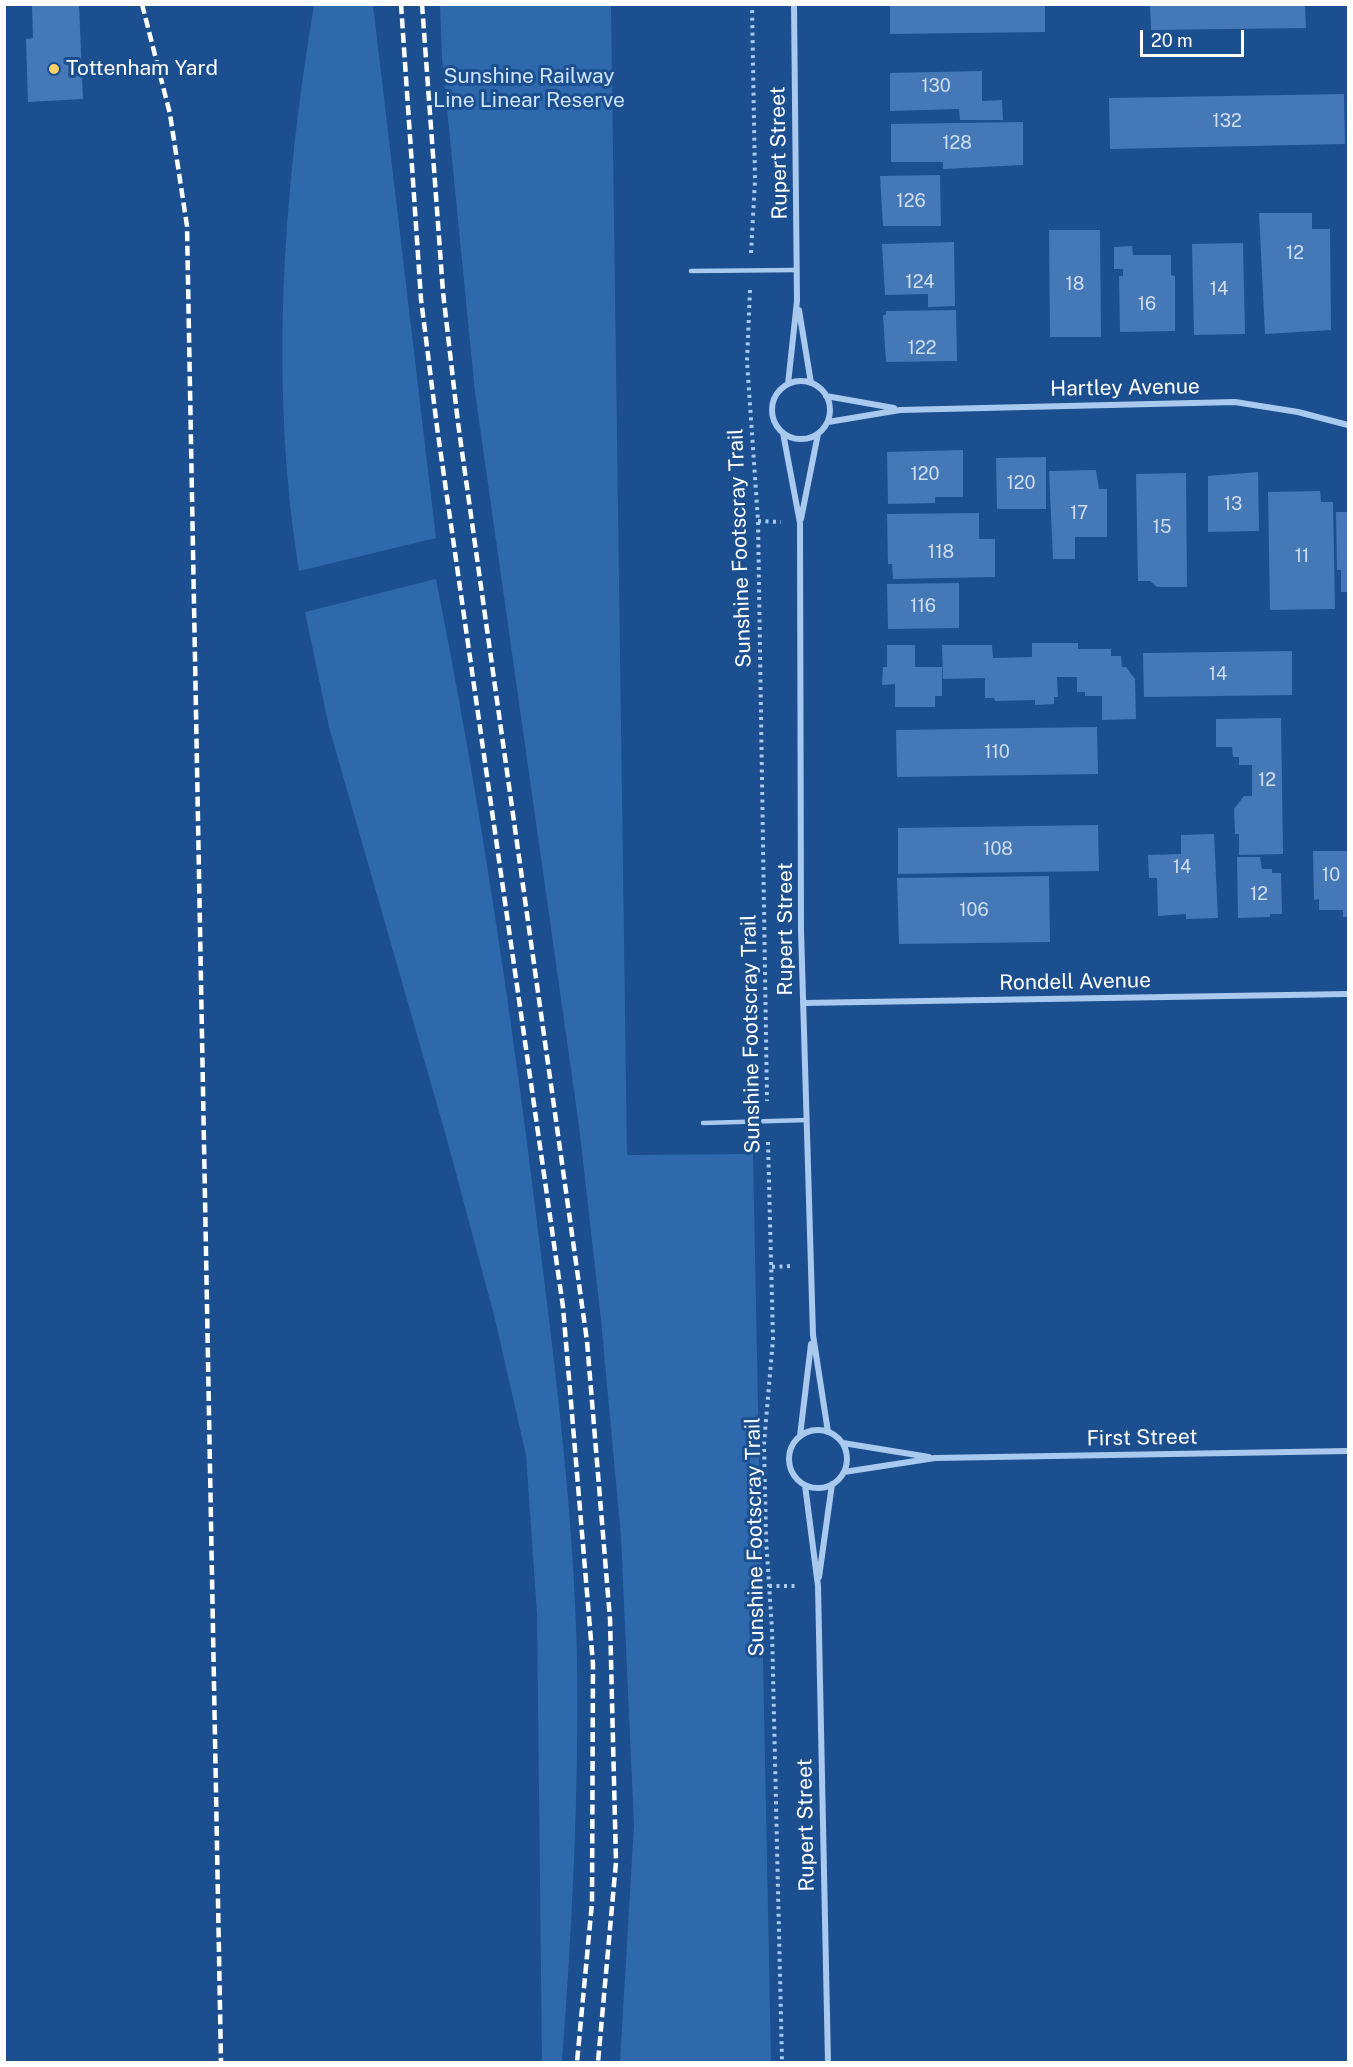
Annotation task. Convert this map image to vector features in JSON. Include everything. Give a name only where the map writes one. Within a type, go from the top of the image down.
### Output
[{"type":"street","name":"Rupert Street","points":[[788,384],[797,301],[794,4]]},
{"type":"street","name":"Rupert Street","points":[[797,301],[812,384]]},
{"type":"street","points":[[796,382],[812,384],[826,396],[829,405],[828,422],[818,434],[801,439],[783,433],[773,417],[773,407],[780,390],[788,384],[796,382]]},
{"type":"street","name":"Hartley Avenue","points":[[826,396],[900,410]]},
{"type":"street","name":"Hartley Avenue","points":[[828,422],[900,410],[1235,402],[1298,412],[1348,425]]},
{"type":"street","name":"Rupert Street","points":[[783,433],[800,523],[803,1003],[813,1335],[828,1432]]},
{"type":"street","name":"Rupert Street","points":[[800,523],[818,434]]},
{"type":"street","name":"Rondell Avenue","points":[[803,1003],[1348,994]]},
{"type":"street","name":"Rupert Street","points":[[800,1436],[813,1335]]},
{"type":"street","points":[[818,1430],[828,1432],[843,1443],[846,1452],[844,1472],[832,1484],[823,1487],[805,1485],[798,1480],[790,1465],[791,1449],[800,1436],[818,1430]]},
{"type":"street","name":"First Street","points":[[843,1443],[935,1458]]},
{"type":"street","name":"First Street","points":[[844,1472],[935,1458],[1348,1451]]},
{"type":"street","name":"Rupert Street","points":[[818,1587],[832,1484]]},
{"type":"street","name":"Rupert Street","points":[[805,1485],[818,1587],[828,2062]]},
{"type":"lane","points":[[691,271],[797,270]]},
{"type":"lane","points":[[703,1123],[807,1120]]},
{"type":"path","name":"Sunshine Footscray Trail","points":[[752,4],[755,180],[747,361],[758,521],[773,1339],[764,1444],[782,2062]]},
{"type":"path","points":[[769,1586],[818,1587]]},
{"type":"green space","points":[[314,5],[373,5],[436,538],[299,571],[284,430],[282,359],[288,216],[294,145]]},
{"type":"green space","name":"Sunshine Railway Line Linear Reserve","points":[[440,5],[611,5],[627,1155],[753,1154],[771,2062],[620,2062],[634,1825],[621,1537],[601,1320],[579,1126],[475,392],[442,58]]},
{"type":"green space","points":[[436,579],[467,745],[507,995],[530,1162],[568,1503],[577,1658],[577,1759],[572,1911],[562,2062],[542,2062],[537,1613],[526,1455],[495,1319],[446,1136],[329,727],[305,612]]},
{"type":"building","name":"Tottenham Yard","points":[[32,4],[79,4],[83,99],[28,102],[26,39],[33,38]]},
{"type":"building","points":[[890,4],[1045,4],[1045,32],[890,34]]},
{"type":"building","points":[[1150,5],[1305,5],[1306,28],[1151,30]]},
{"type":"building","points":[[982,71],[982,101],[1002,100],[1003,120],[960,120],[959,109],[890,111],[890,73]]},
{"type":"building","points":[[1344,94],[1345,144],[1110,149],[1109,98]]},
{"type":"building","points":[[1023,122],[1023,165],[943,169],[943,162],[891,162],[891,124]]},
{"type":"building","points":[[940,175],[941,226],[883,226],[880,176]]},
{"type":"building","points":[[1259,213],[1312,213],[1312,229],[1330,229],[1331,330],[1265,334]]},
{"type":"building","points":[[1049,230],[1100,230],[1101,337],[1050,337]]},
{"type":"building","points":[[954,242],[955,306],[928,307],[928,294],[885,295],[882,244]]},
{"type":"building","points":[[1243,243],[1245,334],[1194,335],[1192,244]]},
{"type":"building","points":[[1132,246],[1133,255],[1171,255],[1171,275],[1175,276],[1175,331],[1120,332],[1119,276],[1123,276],[1123,269],[1114,269],[1114,247]]},
{"type":"building","points":[[956,310],[957,361],[886,362],[883,315],[886,315],[886,311]]},
{"type":"building","points":[[963,450],[963,497],[935,497],[935,503],[888,504],[887,452]]},
{"type":"building","points":[[1046,457],[1046,509],[997,509],[996,458]]},
{"type":"building","points":[[1096,470],[1099,489],[1107,489],[1107,537],[1075,537],[1075,559],[1053,559],[1049,471]]},
{"type":"building","points":[[1258,472],[1259,531],[1208,532],[1208,476]]},
{"type":"building","points":[[1186,473],[1187,587],[1157,587],[1150,581],[1138,581],[1136,474]]},
{"type":"building","points":[[1320,491],[1321,502],[1333,502],[1335,609],[1270,610],[1268,492]]},
{"type":"building","points":[[1336,512],[1348,512],[1348,592],[1341,592],[1341,570],[1337,570]]},
{"type":"building","points":[[979,513],[979,539],[995,539],[995,577],[893,579],[892,564],[888,564],[887,514]]},
{"type":"building","points":[[959,583],[959,628],[888,629],[887,584]]},
{"type":"building","points":[[1032,643],[1078,643],[1078,649],[1111,649],[1111,656],[1121,656],[1122,667],[1126,667],[1135,679],[1136,719],[1102,720],[1102,696],[1085,696],[1085,692],[1077,692],[1077,677],[1057,677],[1058,697],[1054,697],[1054,704],[1035,705],[1035,700],[995,701],[994,698],[985,698],[985,678],[943,679],[942,645],[992,645],[993,658],[1032,657]]},
{"type":"building","points":[[887,645],[915,645],[915,667],[942,667],[942,696],[935,696],[935,707],[895,707],[895,684],[882,685],[883,667],[887,667]]},
{"type":"building","points":[[1292,651],[1292,695],[1144,697],[1143,653]]},
{"type":"building","points":[[1281,718],[1283,854],[1239,855],[1239,834],[1235,834],[1234,809],[1244,796],[1252,796],[1252,765],[1239,765],[1239,757],[1233,757],[1232,747],[1216,747],[1216,719]]},
{"type":"building","points":[[1097,727],[1098,774],[897,777],[896,730]]},
{"type":"building","points":[[1098,825],[1099,871],[898,874],[898,828]]},
{"type":"building","points":[[1214,834],[1218,918],[1186,919],[1186,914],[1158,916],[1157,878],[1149,878],[1148,855],[1181,854],[1181,835]]},
{"type":"building","points":[[1313,851],[1348,851],[1348,917],[1343,917],[1343,910],[1319,910],[1319,899],[1314,900]]},
{"type":"building","points":[[1237,857],[1260,857],[1262,869],[1272,869],[1272,873],[1281,873],[1282,914],[1270,914],[1270,917],[1238,918]]},
{"type":"building","points":[[1049,876],[1050,942],[899,944],[897,878]]},
{"type":"railway","points":[[142,4],[170,114],[187,226],[221,2062]]},
{"type":"railway","points":[[401,4],[421,299],[437,427],[563,1307],[593,1664],[592,1903],[577,2062]]},
{"type":"railway","points":[[422,4],[443,292],[458,423],[587,1341],[610,1619],[616,1862],[598,2062]]},
{"type":"place","name":"Tottenham Yard","points":[[54,69]]}]
